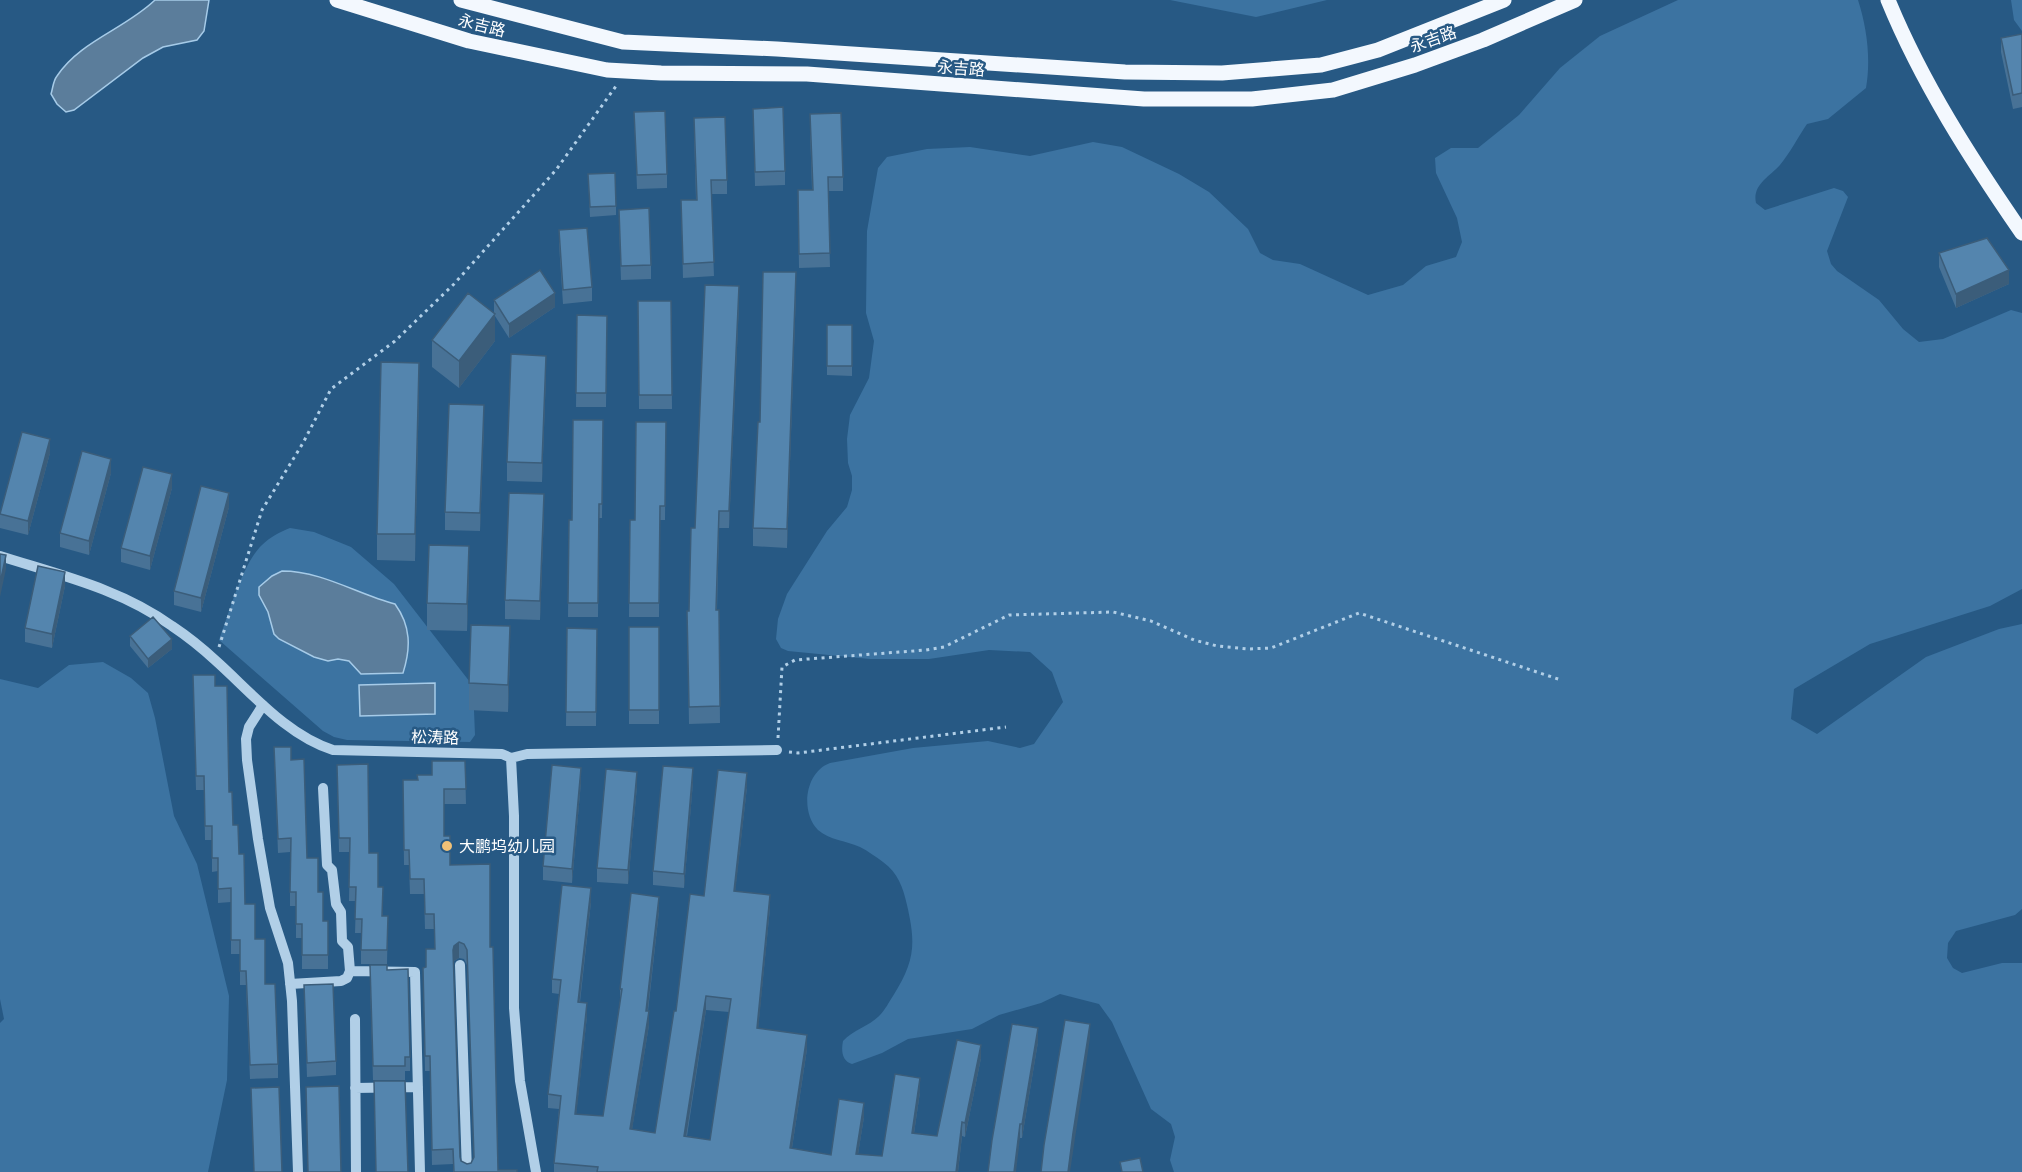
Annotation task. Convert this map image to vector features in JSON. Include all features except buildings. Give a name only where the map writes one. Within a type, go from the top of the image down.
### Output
[{"type":"main road","name":"永吉路","points":[[337,0],[469,41],[607,70],[661,73],[807,74],[1144,99],[1252,99],[1333,90],[1415,65],[1483,40],[1575,0]]},
{"type":"main road","name":"永吉路","points":[[461,0],[623,42],[777,49],[1125,72],[1222,73],[1321,65],[1378,50],[1504,0]]},
{"type":"main road","points":[[1888,0],[1936,99],[1987,182],[2022,233]]},
{"type":"street","name":"松涛路","points":[[0,556],[100,587],[132,601],[171,626],[215,660],[263,705],[298,733],[318,746],[333,750],[502,754],[511,758],[527,754],[777,750]]},
{"type":"street","points":[[263,705],[249,727],[246,739],[247,760],[270,908],[288,963],[292,1001],[298,1172]]},
{"type":"street","points":[[511,758],[514,816],[514,1008],[520,1082],[536,1172]]},
{"type":"street","points":[[290,984],[341,981],[347,978],[350,971],[348,947],[342,941],[341,912],[336,904],[332,870],[327,865],[323,788]]},
{"type":"street","points":[[460,965],[467,1172]]},
{"type":"street","points":[[350,971],[415,972],[420,1172]]},
{"type":"street","points":[[355,1019],[356,1172]]},
{"type":"street","points":[[355,1088],[418,1088]]},
{"type":"path","points":[[215,660],[262,510],[303,443],[331,389],[395,341],[454,284],[556,170],[615,88],[619,79]]},
{"type":"path","points":[[1006,727],[798,753],[777,750],[782,667],[795,660],[944,647],[1009,615],[1113,612],[1151,621],[1194,640],[1217,646],[1248,649],[1271,648],[1359,613],[1561,681]]},
{"type":"shaded area","points":[[155,0],[209,0],[204,31],[197,40],[163,47],[143,58],[74,110],[66,112],[51,94],[56,78],[67,64],[90,44]]},
{"type":"shaded area","points":[[1170,0],[1327,0],[1256,17]]},
{"type":"shaded area","points":[[1678,0],[1858,0],[1867,44],[1866,88],[1828,119],[1807,124],[1784,160],[1759,186],[1755,197],[1756,203],[1765,210],[1834,188],[1843,191],[1848,197],[1827,251],[1831,264],[1837,271],[1879,300],[1903,329],[1919,342],[1943,339],[2011,310],[2022,313],[2022,589],[1990,606],[1870,644],[1794,689],[1791,719],[1817,734],[1926,657],[1999,629],[2022,624],[2022,909],[2015,915],[1956,931],[1948,943],[1947,958],[1953,968],[1962,973],[2002,963],[2022,963],[2022,1172],[1174,1172],[1170,1160],[1175,1137],[1171,1124],[1151,1109],[1112,1022],[1099,1004],[1060,994],[1041,1003],[999,1015],[972,1029],[908,1039],[882,1053],[852,1064],[846,1061],[843,1055],[843,1041],[882,1013],[900,984],[912,952],[912,931],[904,892],[893,871],[863,849],[822,833],[812,822],[807,803],[810,783],[822,768],[830,763],[913,748],[988,741],[1020,748],[1034,744],[1063,702],[1052,672],[1030,652],[989,650],[929,659],[870,659],[788,651],[781,648],[776,639],[778,619],[787,594],[827,531],[847,507],[852,490],[847,439],[850,415],[869,378],[874,341],[866,313],[867,231],[878,168],[887,157],[927,149],[970,147],[1030,156],[1093,142],[1122,147],[1179,174],[1209,192],[1248,229],[1260,253],[1273,260],[1300,264],[1368,295],[1403,285],[1426,266],[1456,257],[1462,242],[1457,218],[1436,173],[1435,158],[1451,148],[1478,148],[1519,115],[1560,68],[1600,36]]},
{"type":"shaded area","points":[[2011,0],[2022,0],[2022,31],[2014,20]]},
{"type":"shaded area","points":[[290,528],[314,532],[351,547],[394,584],[473,686],[475,735],[470,742],[347,740],[334,737],[323,731],[219,640],[248,564],[262,545]]},
{"type":"shaded area","points":[[282,571],[325,579],[395,604],[404,621],[408,637],[403,673],[361,674],[349,661],[338,659],[328,661],[314,657],[279,639],[274,634],[268,612],[259,595],[259,587]]},
{"type":"shaded area","points":[[103,662],[131,678],[148,693],[174,816],[197,864],[229,996],[227,1080],[208,1172],[0,1172],[0,1023],[4,1019],[0,999],[0,679],[38,688],[69,665]]},
{"type":"shaded area","points":[[435,683],[435,714],[360,716],[359,685]]},
{"type":"place","name":"大鹏坞幼儿园","points":[[447,846]]}]
